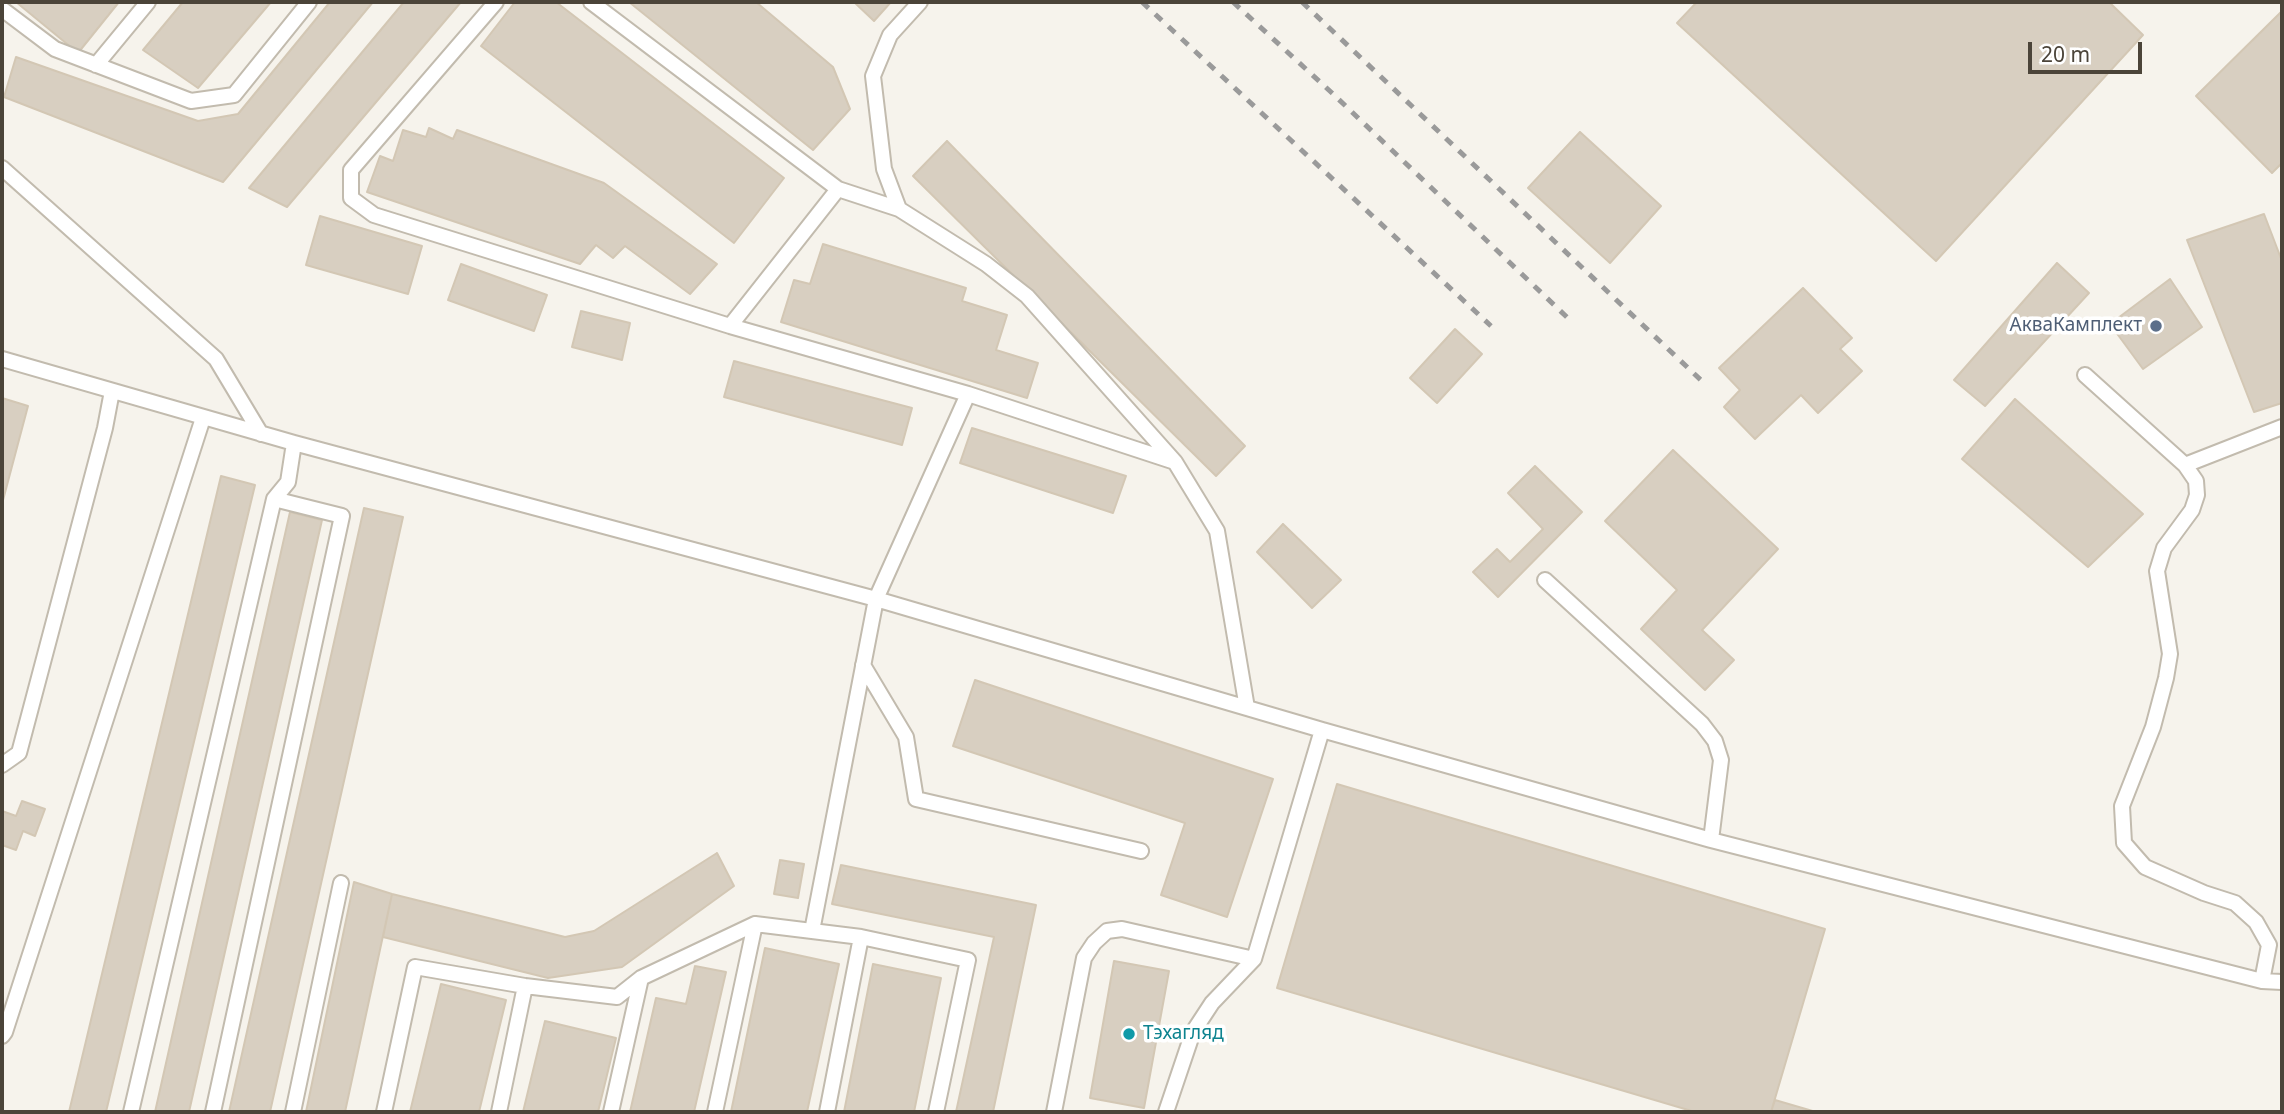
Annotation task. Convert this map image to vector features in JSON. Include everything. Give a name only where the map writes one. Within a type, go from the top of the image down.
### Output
[{"type":"lane","points":[[96,65],[148,2]]},
{"type":"lane","points":[[2,9],[55,49],[191,101],[234,95],[309,2]]},
{"type":"lane","points":[[496,2],[351,170],[351,198],[374,215],[730,326],[968,394],[1175,462]]},
{"type":"lane","points":[[591,2],[838,188],[899,209],[986,264],[1027,296],[1175,462],[1217,531],[1247,708]]},
{"type":"lane","points":[[899,209],[884,169],[873,76],[890,35],[920,2]]},
{"type":"lane","points":[[2,168],[216,359],[261,434]]},
{"type":"lane","points":[[730,326],[838,188]]},
{"type":"lane","points":[[2,359],[261,434],[876,599],[1322,730],[1711,840],[2262,981],[2282,982]]},
{"type":"lane","points":[[2085,375],[2185,465],[2196,481],[2197,495],[2192,510],[2164,548],[2157,571],[2170,654],[2153,727],[2122,807],[2124,843],[2145,867],[2204,893],[2235,903],[2256,922],[2269,945],[2262,981]]},
{"type":"lane","points":[[2,765],[19,753],[105,428],[112,391]]},
{"type":"lane","points":[[812,931],[876,599],[968,394]]},
{"type":"lane","points":[[2,1036],[203,418]]},
{"type":"lane","points":[[2185,465],[2282,427]]},
{"type":"lane","points":[[131,1112],[274,499],[288,482],[294,443]]},
{"type":"lane","points":[[213,1112],[342,516],[274,499]]},
{"type":"lane","points":[[1545,580],[1702,724],[1714,741],[1721,760],[1711,840]]},
{"type":"lane","points":[[863,665],[905,737],[916,799],[1141,851]]},
{"type":"lane","points":[[1167,1112],[1193,1032],[1212,1003],[1254,959],[1322,730]]},
{"type":"lane","points":[[293,1112],[341,883]]},
{"type":"lane","points":[[715,1112],[755,924]]},
{"type":"lane","points":[[384,1112],[415,967],[525,986],[617,997],[641,978],[755,924],[861,937],[968,960],[936,1112]]},
{"type":"lane","points":[[1054,1112],[1084,958],[1094,943],[1107,931],[1122,929],[1254,959]]},
{"type":"lane","points":[[827,1112],[861,937]]},
{"type":"lane","points":[[611,1112],[641,978]]},
{"type":"lane","points":[[499,1112],[525,986]]},
{"type":"building","points":[[16,2],[119,2],[78,53]]},
{"type":"building","points":[[183,2],[271,2],[198,88],[143,50]]},
{"type":"building","points":[[330,2],[373,2],[223,182],[4,97],[16,57],[198,121],[238,114]]},
{"type":"building","points":[[404,2],[461,2],[287,207],[249,188]]},
{"type":"building","points":[[515,2],[556,2],[784,178],[734,243],[481,46]]},
{"type":"building","points":[[629,2],[756,2],[833,67],[850,109],[813,150]]},
{"type":"building","points":[[854,2],[891,2],[874,21]]},
{"type":"building","points":[[1697,2],[2109,2],[2143,35],[1936,261],[1677,23]]},
{"type":"building","points":[[2282,11],[2282,163],[2272,173],[2196,96]]},
{"type":"building","points":[[429,128],[453,139],[457,130],[604,183],[717,264],[690,294],[625,246],[613,258],[596,245],[580,264],[367,192],[380,156],[393,161],[403,130],[426,137]]},
{"type":"building","points":[[1580,132],[1661,206],[1610,263],[1528,188]]},
{"type":"building","points":[[947,141],[1245,446],[1216,476],[913,176]]},
{"type":"building","points":[[2264,214],[2282,261],[2282,403],[2254,412],[2187,240]]},
{"type":"building","points":[[320,216],[422,246],[408,294],[306,265]]},
{"type":"building","points":[[823,244],[966,288],[962,301],[1007,315],[996,350],[1038,363],[1027,398],[781,322],[794,280],[810,284]]},
{"type":"building","points":[[2057,263],[2089,293],[1985,406],[1954,380]]},
{"type":"building","points":[[461,264],[547,295],[534,331],[448,300]]},
{"type":"building","name":"АкваКамплект","points":[[2170,279],[2202,327],[2143,369],[2110,324]]},
{"type":"building","points":[[1803,288],[1852,338],[1840,349],[1862,371],[1818,413],[1801,395],[1755,439],[1724,407],[1740,390],[1719,368]]},
{"type":"building","points":[[581,311],[630,323],[622,360],[572,347]]},
{"type":"building","points":[[1455,329],[1482,354],[1437,403],[1410,378]]},
{"type":"building","points":[[734,361],[912,408],[902,445],[724,397]]},
{"type":"building","points":[[2,398],[28,406],[2,504]]},
{"type":"building","points":[[2015,399],[2143,514],[2088,567],[1962,459]]},
{"type":"building","points":[[972,428],[1126,476],[1113,513],[960,463]]},
{"type":"building","points":[[1673,450],[1778,549],[1702,630],[1734,660],[1705,690],[1641,629],[1677,590],[1605,521]]},
{"type":"building","points":[[1535,466],[1582,512],[1498,597],[1473,572],[1497,549],[1510,562],[1543,529],[1508,493]]},
{"type":"building","points":[[221,476],[255,485],[106,1112],[69,1112]]},
{"type":"building","points":[[364,508],[403,517],[270,1112],[229,1112]]},
{"type":"building","points":[[290,512],[322,520],[189,1112],[155,1112]]},
{"type":"building","points":[[1283,524],[1341,580],[1312,608],[1257,552]]},
{"type":"building","points":[[975,680],[1273,779],[1227,917],[1161,895],[1185,823],[953,746]]},
{"type":"building","points":[[1337,784],[1825,929],[1771,1112],[1695,1112],[1277,988]]},
{"type":"building","points":[[22,801],[45,809],[35,836],[23,831],[16,850],[2,845],[2,811],[16,816]]},
{"type":"building","points":[[717,853],[734,886],[622,967],[548,978],[383,937],[392,894],[565,937],[594,931]]},
{"type":"building","points":[[780,860],[804,864],[798,898],[774,894]]},
{"type":"building","points":[[841,865],[1036,905],[993,1112],[956,1112],[994,937],[832,904]]},
{"type":"building","points":[[354,882],[392,894],[345,1112],[306,1112]]},
{"type":"building","points":[[765,948],[839,964],[807,1112],[731,1112]]},
{"type":"building","name":"Тэхагляд","points":[[1114,961],[1169,971],[1144,1108],[1090,1098]]},
{"type":"building","points":[[873,964],[941,978],[914,1112],[844,1112]]},
{"type":"building","points":[[695,966],[726,972],[694,1112],[630,1112],[656,998],[686,1004]]},
{"type":"building","points":[[441,984],[506,1000],[479,1112],[410,1112]]},
{"type":"building","points":[[545,1021],[616,1038],[598,1112],[523,1112]]},
{"type":"building","points":[[1775,1100],[1816,1112],[1771,1112]]},
{"type":"railway","points":[[1142,2],[1491,326]]},
{"type":"railway","points":[[1233,2],[1572,322]]},
{"type":"railway","points":[[1302,2],[1705,384]]},
{"type":"place","name":"АкваКамплект","points":[[2156,326]]},
{"type":"place","name":"Тэхагляд","points":[[1129,1034]]}]
